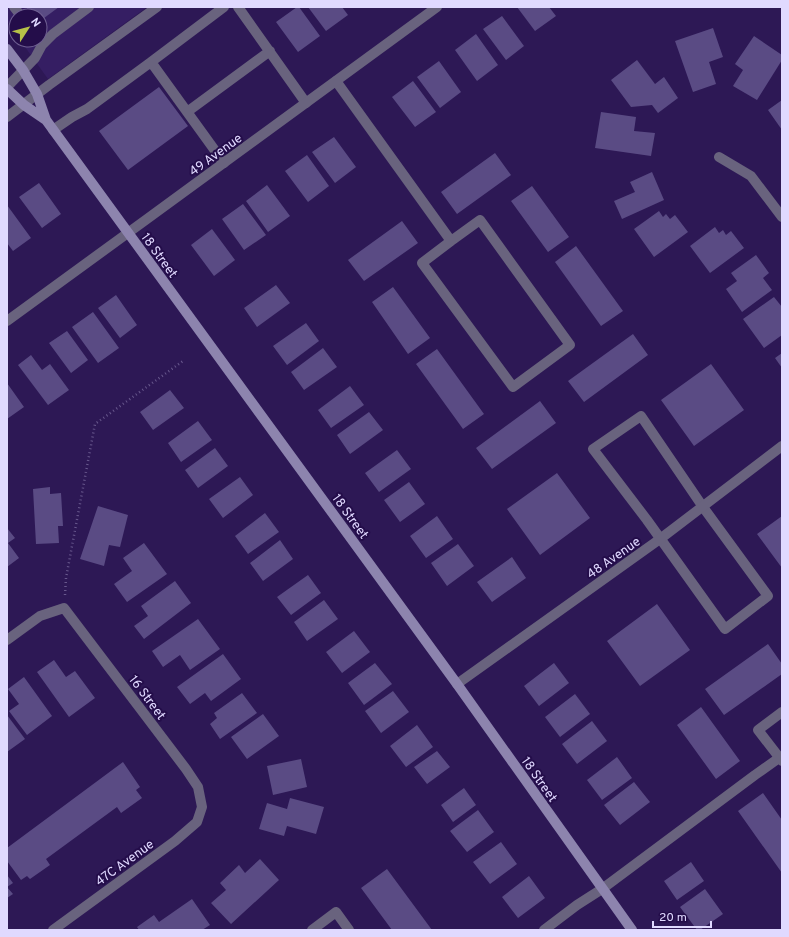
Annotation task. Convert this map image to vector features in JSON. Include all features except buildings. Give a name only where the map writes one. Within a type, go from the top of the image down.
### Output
[{"type":"street","points":[[48,37],[89,7]]},
{"type":"street","points":[[7,117],[157,7]]},
{"type":"street","points":[[53,130],[87,109],[224,7]]},
{"type":"street","points":[[238,7],[306,103]]},
{"type":"street","name":"49 Avenue","points":[[7,321],[437,7]]},
{"type":"street","points":[[7,88],[35,58],[38,48]]},
{"type":"street","name":"18 Street","points":[[7,49],[23,70],[37,94],[46,120],[53,130],[457,684],[632,930]]},
{"type":"street","points":[[187,112],[270,51]]},
{"type":"street","points":[[151,62],[224,163]]},
{"type":"street","points":[[336,81],[451,241]]},
{"type":"street","name":"18 Street","points":[[7,88],[24,105],[46,120]]},
{"type":"street","points":[[719,157],[751,176],[782,217]]},
{"type":"street","points":[[480,220],[570,345],[513,387],[422,263],[451,241],[480,220]]},
{"type":"street","points":[[641,416],[703,507],[768,596],[725,629],[593,448],[641,416]]},
{"type":"street","name":"48 Avenue","points":[[457,684],[660,539],[782,446]]},
{"type":"street","name":"16 Street","points":[[7,640],[40,616],[64,608],[186,769],[198,787],[202,807]]},
{"type":"street","points":[[544,930],[749,780],[781,760],[758,730],[782,712]]},
{"type":"street","name":"47C Avenue","points":[[53,930],[175,841],[197,822],[202,807]]},
{"type":"street","points":[[312,930],[336,912],[350,930]]},
{"type":"path","points":[[66,578],[95,424],[183,361]]},
{"type":"shaded area","points":[[7,7],[147,7],[48,79],[26,48],[48,48],[48,8],[8,8],[8,22]]}]
